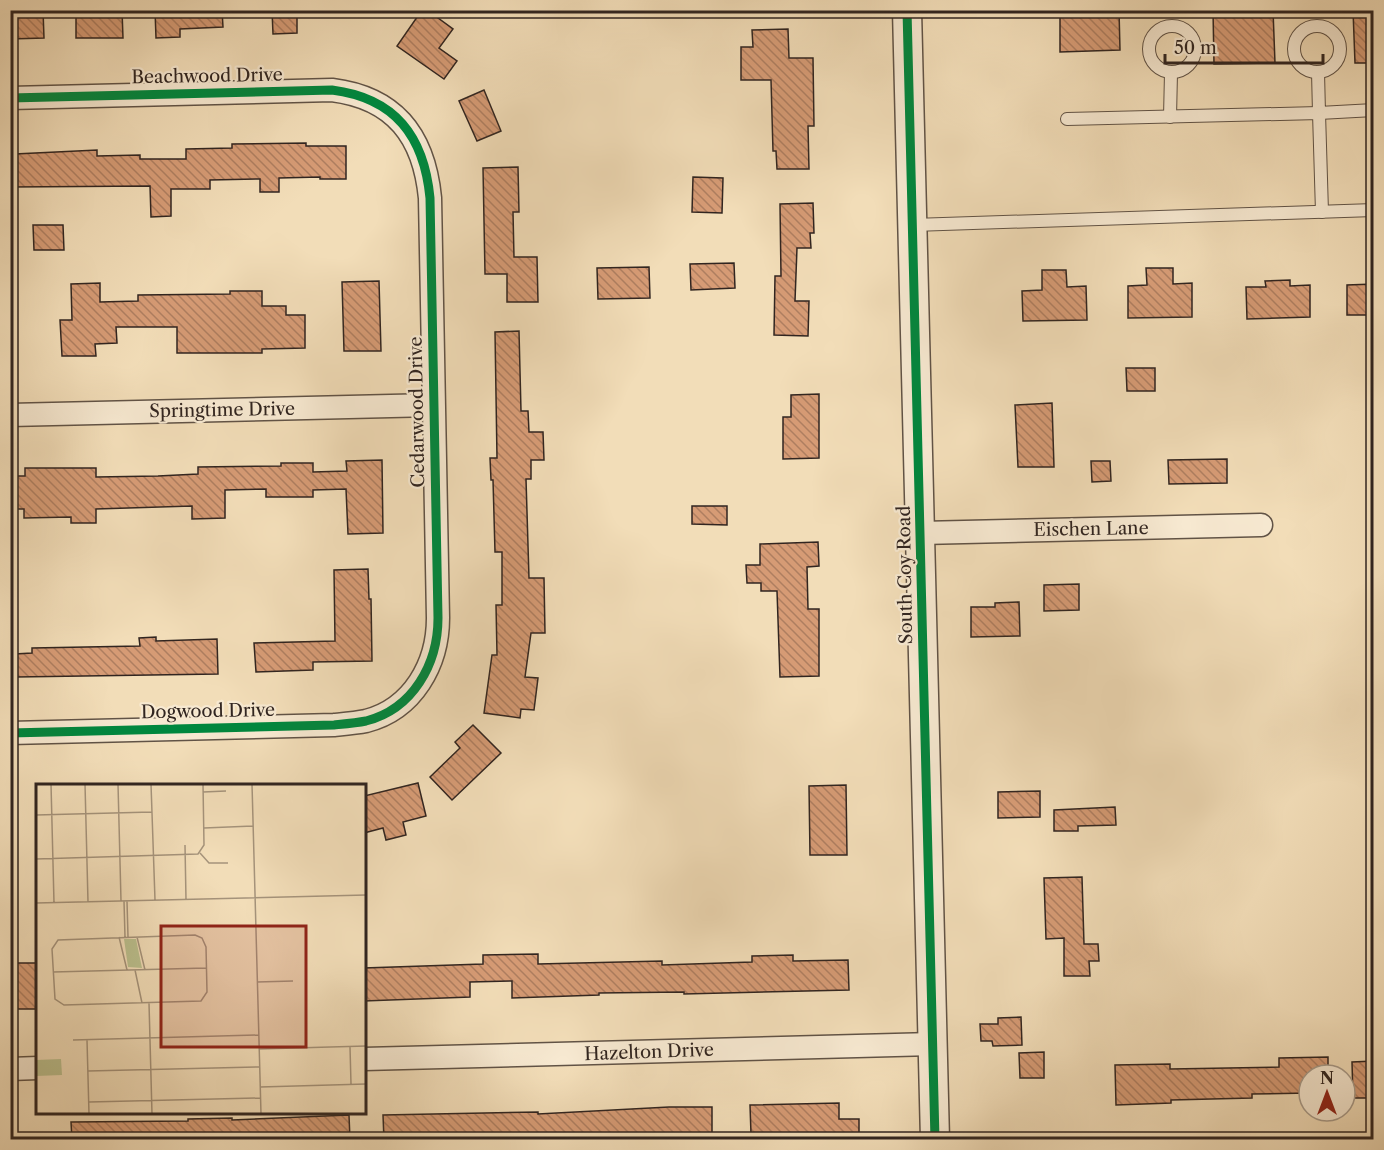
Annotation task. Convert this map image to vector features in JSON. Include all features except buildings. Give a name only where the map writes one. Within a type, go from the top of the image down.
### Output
[{"type":"street","name":"South Coy Road","points":[[907,10],[935,1140]]},
{"type":"street","name":"Beachwood Drive","points":[[10,98],[332,90],[366,97],[397,118]]},
{"type":"street","name":"Cedarwood Drive","points":[[397,118],[415,142],[422,156],[428,184],[438,631],[436,647],[428,670],[402,704]]},
{"type":"street","name":"Springtime Drive","points":[[10,415],[433,405]]},
{"type":"street","name":"Eischen Lane","points":[[921,533],[1261,525]]},
{"type":"street","name":"Dogwood Drive","points":[[10,733],[334,725],[367,720],[402,704]]},
{"type":"street","name":"Hazelton Drive","points":[[366,1059],[933,1044]]},
{"type":"street","points":[[10,1069],[36,1068]]},
{"type":"lane","points":[[1318,72],[1322,212]]},
{"type":"lane","points":[[1170,117],[1171,73]]},
{"type":"lane","points":[[1067,119],[1374,110]]},
{"type":"lane","points":[[913,225],[1374,210]]},
{"type":"cycle path","points":[[907,10],[935,1140]]},
{"type":"cycle path","points":[[10,98],[332,90],[354,94],[373,102],[389,111],[402,124],[413,139],[421,156],[430,198],[438,618],[433,652],[420,682],[397,706],[383,715],[366,721],[334,725],[10,733]]}]
